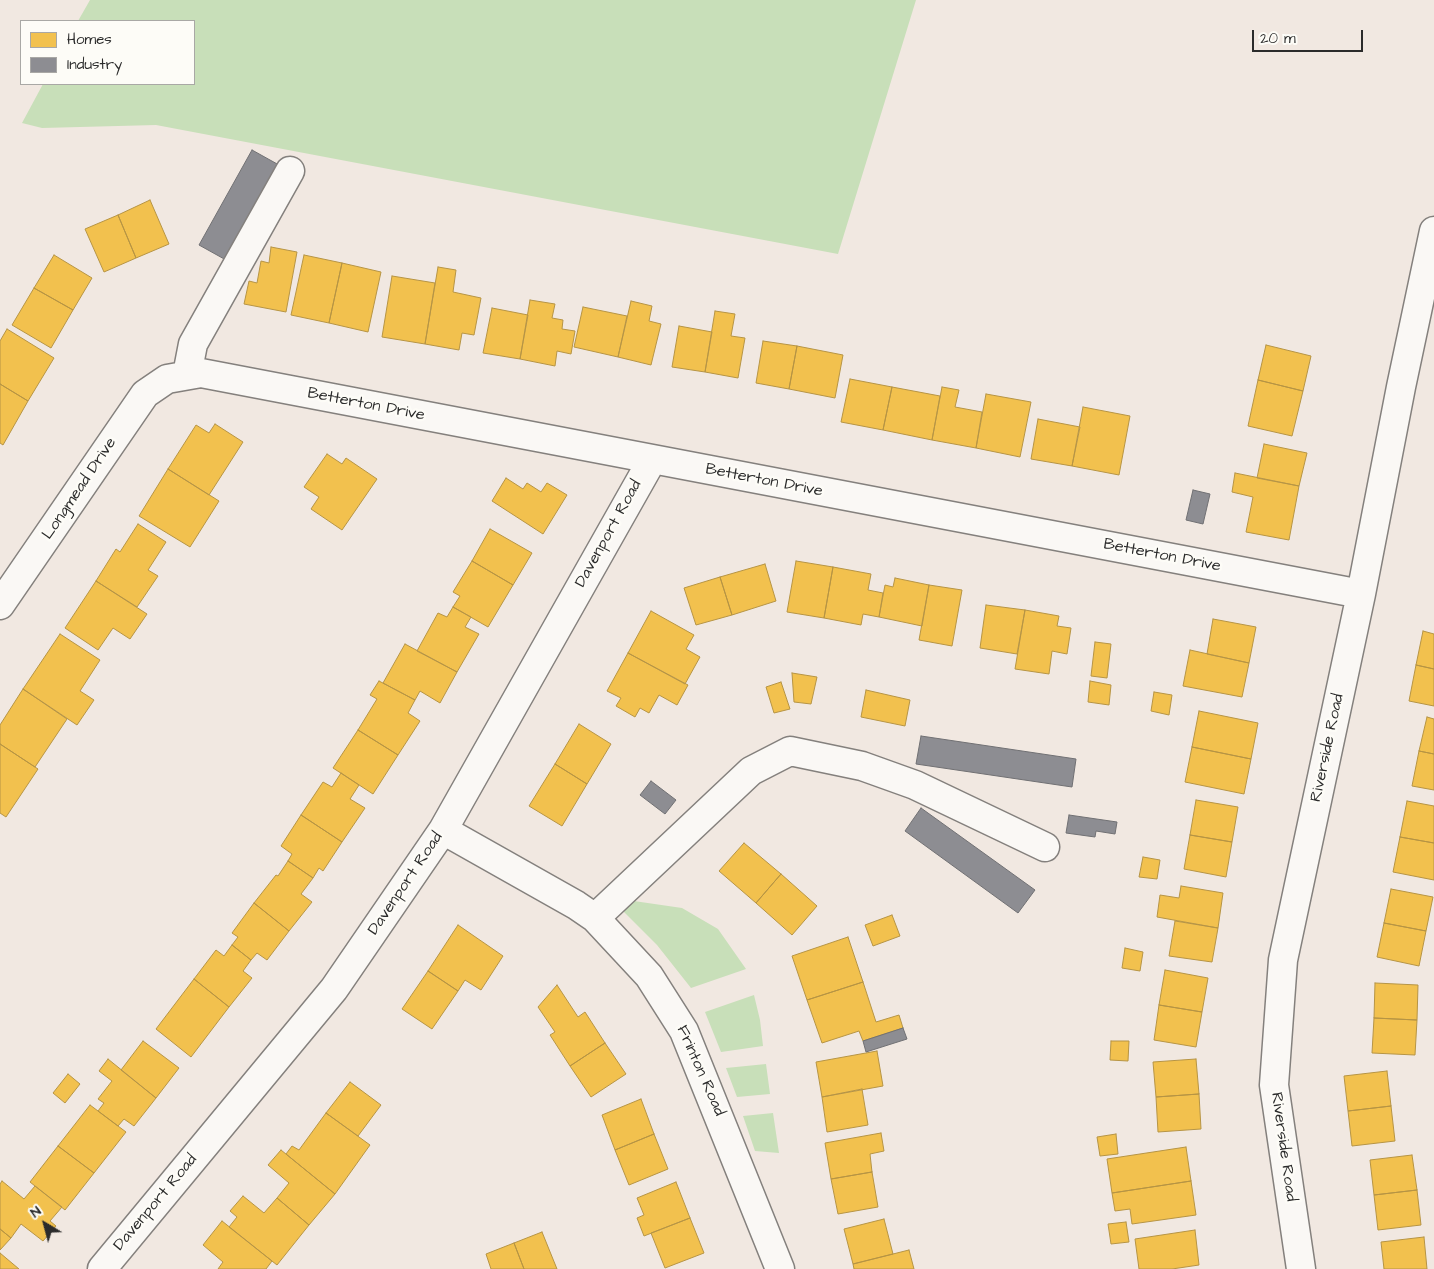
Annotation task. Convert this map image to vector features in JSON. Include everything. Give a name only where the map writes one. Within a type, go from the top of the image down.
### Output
[{"type":"street","points":[[177,377],[193,344],[290,171]]},
{"type":"street","name":"Riverside Road","points":[[1300,1269],[1274,1084],[1283,960],[1361,594],[1401,386],[1434,231]]},
{"type":"street","name":"Betterton Drive","points":[[177,377],[201,373],[1361,594]]},
{"type":"street","name":"Longmead Drive","points":[[0,605],[145,394],[177,377]]},
{"type":"street","name":"Davenport Road","points":[[102,1269],[334,989],[443,830],[652,460]]},
{"type":"street","points":[[595,918],[751,771],[790,751],[862,766],[915,785],[1045,847]]},
{"type":"street","name":"Frinton Road","points":[[443,830],[595,918],[649,976],[684,1031],[780,1269]]},
{"type":"green space","points":[[90,0],[916,0],[838,254],[156,125],[42,128],[22,123],[42,85],[195,85],[195,20],[79,20]]},
{"type":"green space","points":[[627,900],[682,908],[718,929],[746,969],[691,988],[657,945],[619,907]]},
{"type":"green space","points":[[754,995],[760,1020],[763,1046],[721,1052],[705,1012]]},
{"type":"green space","points":[[766,1064],[770,1094],[737,1097],[726,1068]]},
{"type":"green space","points":[[773,1113],[779,1153],[755,1151],[743,1116]]},
{"type":"building: Homes","points":[[150,200],[169,244],[136,258],[118,215]]},
{"type":"building: Homes","points":[[118,215],[136,258],[104,272],[85,229]]},
{"type":"building: Homes","points":[[271,247],[297,252],[286,312],[244,304],[249,281],[257,283],[261,261],[269,263]]},
{"type":"building: Homes","points":[[54,255],[92,278],[73,310],[34,288]]},
{"type":"building: Homes","points":[[304,255],[342,263],[329,323],[291,315]]},
{"type":"building: Homes","points":[[342,263],[381,272],[368,332],[329,323]]},
{"type":"building: Homes","points":[[438,267],[456,270],[453,292],[481,298],[474,335],[462,333],[459,350],[425,344]]},
{"type":"building: Homes","points":[[392,276],[435,283],[425,344],[382,337]]},
{"type":"building: Homes","points":[[34,288],[73,310],[51,348],[12,325]]},
{"type":"building: Homes","points":[[530,300],[555,304],[552,318],[563,320],[562,329],[575,331],[571,354],[557,351],[555,366],[520,359]]},
{"type":"building: Homes","points":[[631,301],[652,306],[649,321],[661,324],[651,365],[618,357]]},
{"type":"building: Homes","points":[[583,307],[627,316],[618,357],[574,347]]},
{"type":"building: Homes","points":[[492,308],[528,315],[520,359],[483,353]]},
{"type":"building: Homes","points":[[715,311],[735,314],[731,336],[745,338],[738,378],[705,372]]},
{"type":"building: Homes","points":[[679,326],[712,332],[705,372],[672,367]]},
{"type":"building: Homes","points":[[7,329],[54,358],[28,401],[0,384],[0,341]]},
{"type":"building: Homes","points":[[763,341],[797,346],[789,389],[756,383]]},
{"type":"building: Homes","points":[[1266,345],[1311,356],[1303,391],[1258,380]]},
{"type":"building: Homes","points":[[797,346],[843,355],[835,398],[789,389]]},
{"type":"building: Homes","points":[[850,379],[892,387],[883,430],[841,422]]},
{"type":"building: Homes","points":[[1258,380],[1303,391],[1292,436],[1248,426]]},
{"type":"building: Homes","points":[[0,384],[28,401],[3,445],[0,443]]},
{"type":"building: Homes","points":[[892,387],[940,396],[932,440],[883,430]]},
{"type":"building: Homes","points":[[942,387],[959,390],[955,407],[982,412],[976,448],[932,440]]},
{"type":"building: Homes","points":[[986,394],[1031,402],[1020,457],[976,448]]},
{"type":"building: Homes","points":[[1083,407],[1130,416],[1119,475],[1072,466]]},
{"type":"building: Homes","points":[[1038,419],[1080,427],[1072,466],[1031,459]]},
{"type":"building: Homes","points":[[215,424],[243,442],[209,495],[168,469],[196,425],[209,433]]},
{"type":"building: Homes","points":[[1264,444],[1307,453],[1299,486],[1257,478]]},
{"type":"building: Homes","points":[[327,454],[342,464],[346,458],[377,479],[342,530],[311,509],[319,497],[304,487]]},
{"type":"building: Homes","points":[[168,469],[219,501],[190,547],[139,516]]},
{"type":"building: Homes","points":[[1235,473],[1299,486],[1289,540],[1246,532],[1253,497],[1232,492]]},
{"type":"building: Homes","points":[[506,478],[523,489],[527,483],[541,492],[547,483],[567,495],[543,534],[492,501]]},
{"type":"building: Homes","points":[[138,524],[166,542],[148,570],[158,576],[137,607],[96,581],[116,549],[120,552]]},
{"type":"building: Homes","points":[[490,529],[532,553],[513,585],[472,561]]},
{"type":"building: Homes","points":[[472,561],[513,585],[488,627],[453,607],[460,596],[453,592]]},
{"type":"building: Homes","points":[[796,561],[833,567],[824,618],[787,612]]},
{"type":"building: Homes","points":[[765,564],[776,601],[732,615],[720,577]]},
{"type":"building: Homes","points":[[833,567],[871,574],[868,590],[883,593],[879,617],[863,614],[861,625],[824,618]]},
{"type":"building: Homes","points":[[720,577],[732,615],[696,625],[684,588]]},
{"type":"building: Homes","points":[[895,578],[929,585],[922,626],[879,617],[885,585],[893,587]]},
{"type":"building: Homes","points":[[96,581],[147,614],[130,639],[113,628],[98,650],[65,628]]},
{"type":"building: Homes","points":[[929,585],[962,590],[952,646],[919,640]]},
{"type":"building: Homes","points":[[986,605],[1025,610],[1017,654],[980,648]]},
{"type":"building: Homes","points":[[453,607],[471,617],[465,627],[479,634],[457,672],[417,651],[438,613],[447,617]]},
{"type":"building: Homes","points":[[1025,610],[1059,616],[1057,626],[1071,628],[1067,654],[1052,651],[1049,674],[1015,669]]},
{"type":"building: Homes","points":[[651,611],[694,635],[686,649],[700,657],[685,684],[628,653]]},
{"type":"building: Homes","points":[[1213,619],[1256,627],[1249,663],[1207,654]]},
{"type":"building: Homes","points":[[1423,631],[1434,634],[1434,669],[1416,665]]},
{"type":"building: Homes","points":[[60,634],[100,660],[80,691],[94,700],[77,725],[23,689]]},
{"type":"building: Homes","points":[[1095,642],[1111,644],[1107,678],[1091,676]]},
{"type":"building: Homes","points":[[405,644],[457,672],[440,703],[420,691],[415,700],[383,683]]},
{"type":"building: Homes","points":[[1190,650],[1249,663],[1242,697],[1183,686]]},
{"type":"building: Homes","points":[[628,653],[688,685],[677,705],[659,695],[649,713],[640,708],[635,717],[616,706],[621,698],[607,691]]},
{"type":"building: Homes","points":[[1416,665],[1434,669],[1434,706],[1409,701]]},
{"type":"building: Homes","points":[[792,673],[817,677],[811,704],[794,702]]},
{"type":"building: Homes","points":[[379,681],[415,700],[408,713],[420,721],[398,755],[358,730],[377,699],[370,695]]},
{"type":"building: Homes","points":[[1090,681],[1111,685],[1109,705],[1088,702]]},
{"type":"building: Homes","points":[[781,682],[790,709],[774,713],[766,687]]},
{"type":"building: Homes","points":[[23,689],[67,719],[35,767],[0,744],[0,725]]},
{"type":"building: Homes","points":[[866,690],[910,700],[905,726],[861,717]]},
{"type":"building: Homes","points":[[1154,692],[1172,695],[1169,715],[1151,711]]},
{"type":"building: Homes","points":[[1199,711],[1258,723],[1251,759],[1192,747]]},
{"type":"building: Homes","points":[[1427,717],[1434,719],[1434,754],[1419,751]]},
{"type":"building: Homes","points":[[579,724],[611,744],[587,784],[555,764]]},
{"type":"building: Homes","points":[[358,730],[398,755],[373,794],[333,768]]},
{"type":"building: Homes","points":[[0,744],[38,769],[6,817],[0,813]]},
{"type":"building: Homes","points":[[1192,747],[1251,759],[1244,794],[1185,782]]},
{"type":"building: Homes","points":[[1419,751],[1434,754],[1434,790],[1412,786]]},
{"type":"building: Homes","points":[[555,764],[587,784],[562,826],[529,806]]},
{"type":"building: Homes","points":[[341,773],[359,785],[350,799],[365,808],[342,842],[301,815],[323,782],[332,787]]},
{"type":"building: Homes","points":[[1196,800],[1238,807],[1232,842],[1190,835]]},
{"type":"building: Homes","points":[[1407,801],[1434,806],[1434,843],[1400,837]]},
{"type":"building: Homes","points":[[301,815],[342,842],[323,871],[319,868],[313,878],[288,861],[292,854],[281,846]]},
{"type":"building: Homes","points":[[1190,835],[1232,842],[1226,877],[1184,869]]},
{"type":"building: Homes","points":[[1400,837],[1434,843],[1434,880],[1393,872]]},
{"type":"building: Homes","points":[[744,843],[781,874],[756,903],[719,871]]},
{"type":"building: Homes","points":[[1143,857],[1160,860],[1157,879],[1139,877]]},
{"type":"building: Homes","points":[[288,861],[313,878],[301,894],[312,902],[289,931],[254,903],[276,875],[278,876]]},
{"type":"building: Homes","points":[[781,874],[817,906],[792,935],[756,903]]},
{"type":"building: Homes","points":[[1181,886],[1223,893],[1218,928],[1157,917],[1160,895],[1179,898]]},
{"type":"building: Homes","points":[[1391,889],[1433,897],[1426,931],[1384,923]]},
{"type":"building: Homes","points":[[254,903],[289,931],[267,960],[257,953],[251,960],[232,945],[238,937],[232,933]]},
{"type":"building: Homes","points":[[892,915],[900,936],[873,946],[865,925]]},
{"type":"building: Homes","points":[[1175,921],[1218,928],[1212,962],[1169,956]]},
{"type":"building: Homes","points":[[1384,923],[1426,931],[1419,966],[1377,957]]},
{"type":"building: Homes","points":[[458,925],[503,956],[481,990],[465,980],[458,991],[428,971]]},
{"type":"building: Homes","points":[[848,937],[863,982],[807,1000],[792,956]]},
{"type":"building: Homes","points":[[232,945],[251,960],[243,971],[252,978],[229,1007],[194,979],[216,950],[224,956]]},
{"type":"building: Homes","points":[[1125,948],[1143,952],[1140,971],[1122,968]]},
{"type":"building: Homes","points":[[1165,970],[1208,978],[1202,1012],[1159,1005]]},
{"type":"building: Homes","points":[[428,971],[458,991],[432,1029],[402,1009]]},
{"type":"building: Homes","points":[[194,979],[229,1007],[191,1057],[156,1029]]},
{"type":"building: Homes","points":[[863,982],[876,1022],[899,1015],[903,1028],[863,1041],[859,1031],[822,1043],[807,1000]]},
{"type":"building: Homes","points":[[1375,983],[1418,985],[1417,1020],[1374,1018]]},
{"type":"building: Homes","points":[[557,985],[578,1017],[585,1012],[605,1043],[570,1066],[550,1035],[555,1032],[538,1007]]},
{"type":"building: Homes","points":[[1159,1005],[1202,1012],[1196,1047],[1154,1040]]},
{"type":"building: Homes","points":[[1374,1018],[1417,1020],[1415,1055],[1372,1053]]},
{"type":"building: Homes","points":[[143,1041],[179,1068],[156,1098],[121,1070]]},
{"type":"building: Homes","points":[[1111,1041],[1129,1041],[1128,1061],[1110,1060]]},
{"type":"building: Homes","points":[[605,1043],[626,1074],[591,1097],[570,1066]]},
{"type":"building: Homes","points":[[877,1051],[883,1086],[822,1097],[816,1062]]},
{"type":"building: Homes","points":[[108,1059],[156,1098],[134,1126],[124,1119],[118,1126],[98,1111],[104,1103],[98,1099],[112,1081],[99,1071]]},
{"type":"building: Homes","points":[[1196,1059],[1199,1094],[1156,1097],[1153,1062]]},
{"type":"building: Homes","points":[[1387,1071],[1391,1106],[1348,1111],[1344,1076]]},
{"type":"building: Homes","points":[[68,1074],[80,1084],[65,1103],[53,1093]]},
{"type":"building: Homes","points":[[350,1082],[381,1105],[358,1136],[326,1113]]},
{"type":"building: Homes","points":[[862,1089],[868,1125],[827,1132],[822,1097]]},
{"type":"building: Homes","points":[[1199,1094],[1201,1129],[1158,1132],[1156,1097]]},
{"type":"building: Homes","points":[[641,1099],[654,1134],[615,1150],[602,1115]]},
{"type":"building: Homes","points":[[90,1105],[126,1132],[94,1173],[58,1146]]},
{"type":"building: Homes","points":[[1391,1106],[1395,1141],[1352,1146],[1348,1111]]},
{"type":"building: Homes","points":[[326,1113],[370,1145],[335,1194],[286,1154],[292,1146],[299,1150]]},
{"type":"building: Homes","points":[[881,1133],[884,1151],[870,1154],[872,1172],[831,1179],[825,1143]]},
{"type":"building: Homes","points":[[654,1134],[668,1169],[629,1185],[615,1150]]},
{"type":"building: Homes","points":[[1116,1134],[1118,1154],[1100,1156],[1097,1137]]},
{"type":"building: Homes","points":[[58,1146],[94,1173],[65,1210],[30,1182]]},
{"type":"building: Homes","points":[[1186,1147],[1191,1181],[1112,1193],[1107,1159]]},
{"type":"building: Homes","points":[[281,1150],[335,1194],[309,1225],[277,1198],[289,1183],[268,1165]]},
{"type":"building: Homes","points":[[1412,1155],[1417,1190],[1374,1195],[1370,1160]]},
{"type":"building: Homes","points":[[872,1172],[878,1207],[838,1214],[831,1179]]},
{"type":"building: Homes","points":[[2,1181],[24,1199],[35,1186],[62,1207],[50,1221],[56,1226],[43,1241],[21,1224],[11,1238],[0,1229],[0,1184]]},
{"type":"building: Homes","points":[[1191,1181],[1196,1215],[1132,1224],[1130,1209],[1115,1211],[1112,1193]]},
{"type":"building: Homes","points":[[676,1182],[690,1218],[644,1236],[637,1218],[644,1215],[637,1198]]},
{"type":"building: Homes","points":[[1417,1190],[1421,1225],[1378,1230],[1374,1195]]},
{"type":"building: Homes","points":[[243,1196],[264,1213],[277,1198],[309,1225],[277,1265],[229,1227],[237,1217],[230,1211]]},
{"type":"building: Homes","points":[[690,1218],[704,1253],[665,1268],[651,1233]]},
{"type":"building: Homes","points":[[884,1219],[893,1254],[853,1264],[844,1229]]},
{"type":"building: Homes","points":[[222,1221],[272,1261],[266,1269],[218,1269],[223,1262],[203,1245]]},
{"type":"building: Homes","points":[[1126,1222],[1129,1242],[1111,1244],[1108,1224]]},
{"type":"building: Homes","points":[[0,1229],[11,1238],[0,1250]]},
{"type":"building: Homes","points":[[1195,1230],[1199,1265],[1172,1269],[1139,1269],[1135,1239]]},
{"type":"building: Homes","points":[[542,1232],[557,1269],[524,1269],[514,1243]]},
{"type":"building: Homes","points":[[1424,1237],[1427,1269],[1384,1269],[1381,1242]]},
{"type":"building: Homes","points":[[514,1243],[524,1269],[491,1269],[486,1254]]},
{"type":"building: Homes","points":[[909,1250],[914,1269],[854,1269],[853,1264]]},
{"type":"building: Homes","points":[[0,1253],[19,1269],[0,1269]]},
{"type":"building: Industry","points":[[252,150],[279,165],[226,260],[199,245]]},
{"type":"building: Industry","points":[[1193,490],[1210,494],[1203,524],[1186,520]]},
{"type":"building: Industry","points":[[921,736],[1076,759],[1072,787],[916,764]]},
{"type":"building: Industry","points":[[651,781],[676,800],[665,814],[640,795]]},
{"type":"building: Industry","points":[[921,808],[1035,890],[1018,913],[905,831]]},
{"type":"building: Industry","points":[[1069,815],[1117,822],[1115,834],[1096,831],[1095,837],[1066,833]]},
{"type":"building: Industry","points":[[903,1028],[907,1039],[866,1052],[863,1041]]}]
